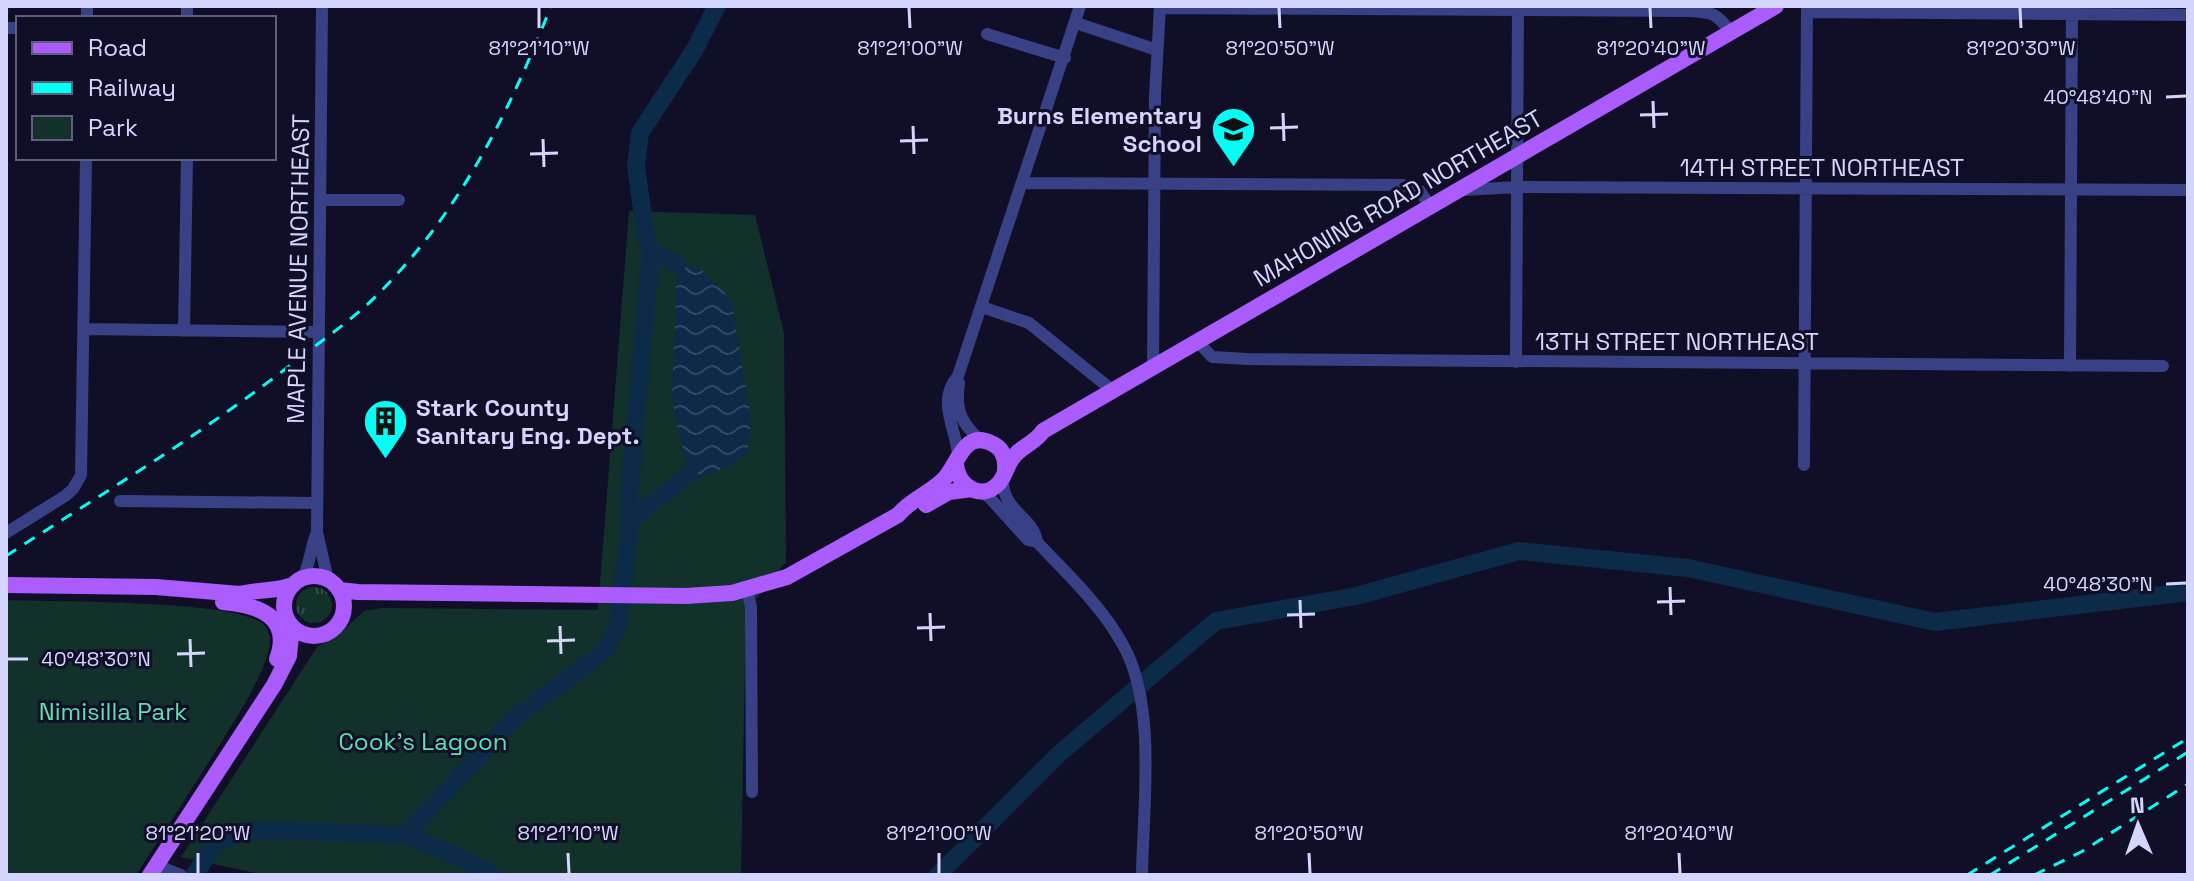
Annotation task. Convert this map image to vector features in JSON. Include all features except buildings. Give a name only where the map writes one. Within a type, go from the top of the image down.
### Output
[{"type":"main road","name":"MAHONING ROAD NORTHEAST","points":[[1004,474],[1015,455],[1039,439],[1043,431],[1776,6]]},
{"type":"main road","name":"MAHONING ROAD NORTHEAST","points":[[984,441],[1011,441],[1033,430],[1043,431]]},
{"type":"main road","points":[[240,594],[253,590],[279,590],[313,576],[334,585],[387,592],[702,596],[747,590],[806,568],[898,515],[908,503],[944,480],[969,444],[984,441],[1002,452],[1004,474],[994,487],[949,492],[912,513],[898,515]]},
{"type":"main road","points":[[957,458],[958,477],[964,485],[975,490]]},
{"type":"main road","points":[[153,870],[274,685],[289,656],[290,622],[285,601],[297,582]]},
{"type":"main road","points":[[6,585],[156,587],[240,594],[275,608],[304,633],[315,635]]},
{"type":"main road","points":[[334,585],[343,602],[343,613]]},
{"type":"main road","points":[[156,587],[177,597],[249,606],[267,613],[276,622],[281,636],[280,649],[270,675],[244,718],[244,731]]},
{"type":"main road","points":[[274,685],[294,668],[306,644],[315,635],[331,629],[343,613],[387,592]]},
{"type":"street","name":"MAPLE AVENUE NORTHEAST","points":[[322,6],[317,532],[334,585]]},
{"type":"street","points":[[957,458],[956,437],[947,406],[953,382],[958,376],[1024,183],[1080,6]]},
{"type":"street","points":[[1153,366],[1154,185],[1160,7],[1707,12],[1719,16],[1731,32]]},
{"type":"street","points":[[1516,362],[1518,8]]},
{"type":"street","points":[[1804,465],[1807,9],[2072,10],[2188,15]]},
{"type":"street","points":[[2070,366],[2072,10]]},
{"type":"street","points":[[1076,23],[1157,50]]},
{"type":"street","points":[[987,34],[1065,58]]},
{"type":"street","points":[[6,533],[65,496],[81,475],[86,160]]},
{"type":"street","points":[[184,331],[187,160]]},
{"type":"street","points":[[1024,183],[1403,185],[1420,191],[1430,206]]},
{"type":"street","name":"14TH STREET NORTHEAST","points":[[1456,191],[1518,187],[2188,190]]},
{"type":"street","points":[[320,200],[399,200]]},
{"type":"street","points":[[982,307],[1029,323],[1112,390]]},
{"type":"street","points":[[84,329],[319,332]]},
{"type":"street","name":"13TH STREET NORTHEAST","points":[[1197,341],[1212,357],[1248,359],[2163,366]]},
{"type":"street","points":[[958,376],[959,413],[965,426],[984,441]]},
{"type":"street","points":[[1004,474],[1006,501],[1036,534],[1037,542],[1106,618],[1122,642],[1133,667],[1143,712],[1142,875]]},
{"type":"street","points":[[975,490],[989,497],[1028,540],[1037,542]]},
{"type":"street","points":[[120,501],[317,503]]},
{"type":"street","name":"MAPLE AVENUE NORTHEAST","points":[[297,582],[310,564],[312,542],[317,532]]},
{"type":"street","points":[[747,590],[751,607],[752,792]]},
{"type":"street","points":[[153,870],[178,874]]},
{"type":"green space","name":"Cook's Lagoon","points":[[629,211],[755,215],[784,333],[786,562],[746,611],[741,875],[266,875],[181,857],[317,647],[339,634],[364,611],[382,608],[598,610]]},
{"type":"green space","points":[[314,587],[327,592],[332,605],[327,618],[314,623],[301,618],[296,605],[301,592]]},
{"type":"green space","name":"Nimisilla Park","points":[[6,600],[185,606],[250,617],[268,631],[269,649],[249,696],[136,875],[6,875]]},
{"type":"water","points":[[677,264],[702,270],[731,299],[751,419],[747,454],[693,481],[672,398]]},
{"type":"waterway","points":[[405,835],[516,717],[598,656],[607,647],[618,624],[631,520],[629,495],[651,251],[645,231],[636,166],[640,133],[695,49],[717,6]]},
{"type":"waterway","points":[[651,251],[677,264]]},
{"type":"waterway","points":[[631,520],[689,474]]},
{"type":"waterway","points":[[938,875],[1060,753],[1216,621],[1356,596],[1519,551],[1688,568],[1935,622],[2188,592]]},
{"type":"waterway","points":[[194,875],[221,841],[242,832],[272,830],[405,835],[492,875]]},
{"type":"railway","points":[[6,556],[231,409],[335,331],[376,296],[414,255],[462,189],[519,82],[551,6]]},
{"type":"railway","points":[[1967,875],[2188,738]]},
{"type":"railway","points":[[1990,875],[2188,752]]},
{"type":"railway","points":[[2034,875],[2081,852],[2188,784]]},
{"type":"place","name":"Burns Elementary School","points":[[1233,168]]},
{"type":"place","name":"Stark County Sanitary Eng. Dept.","points":[[385,460]]}]
